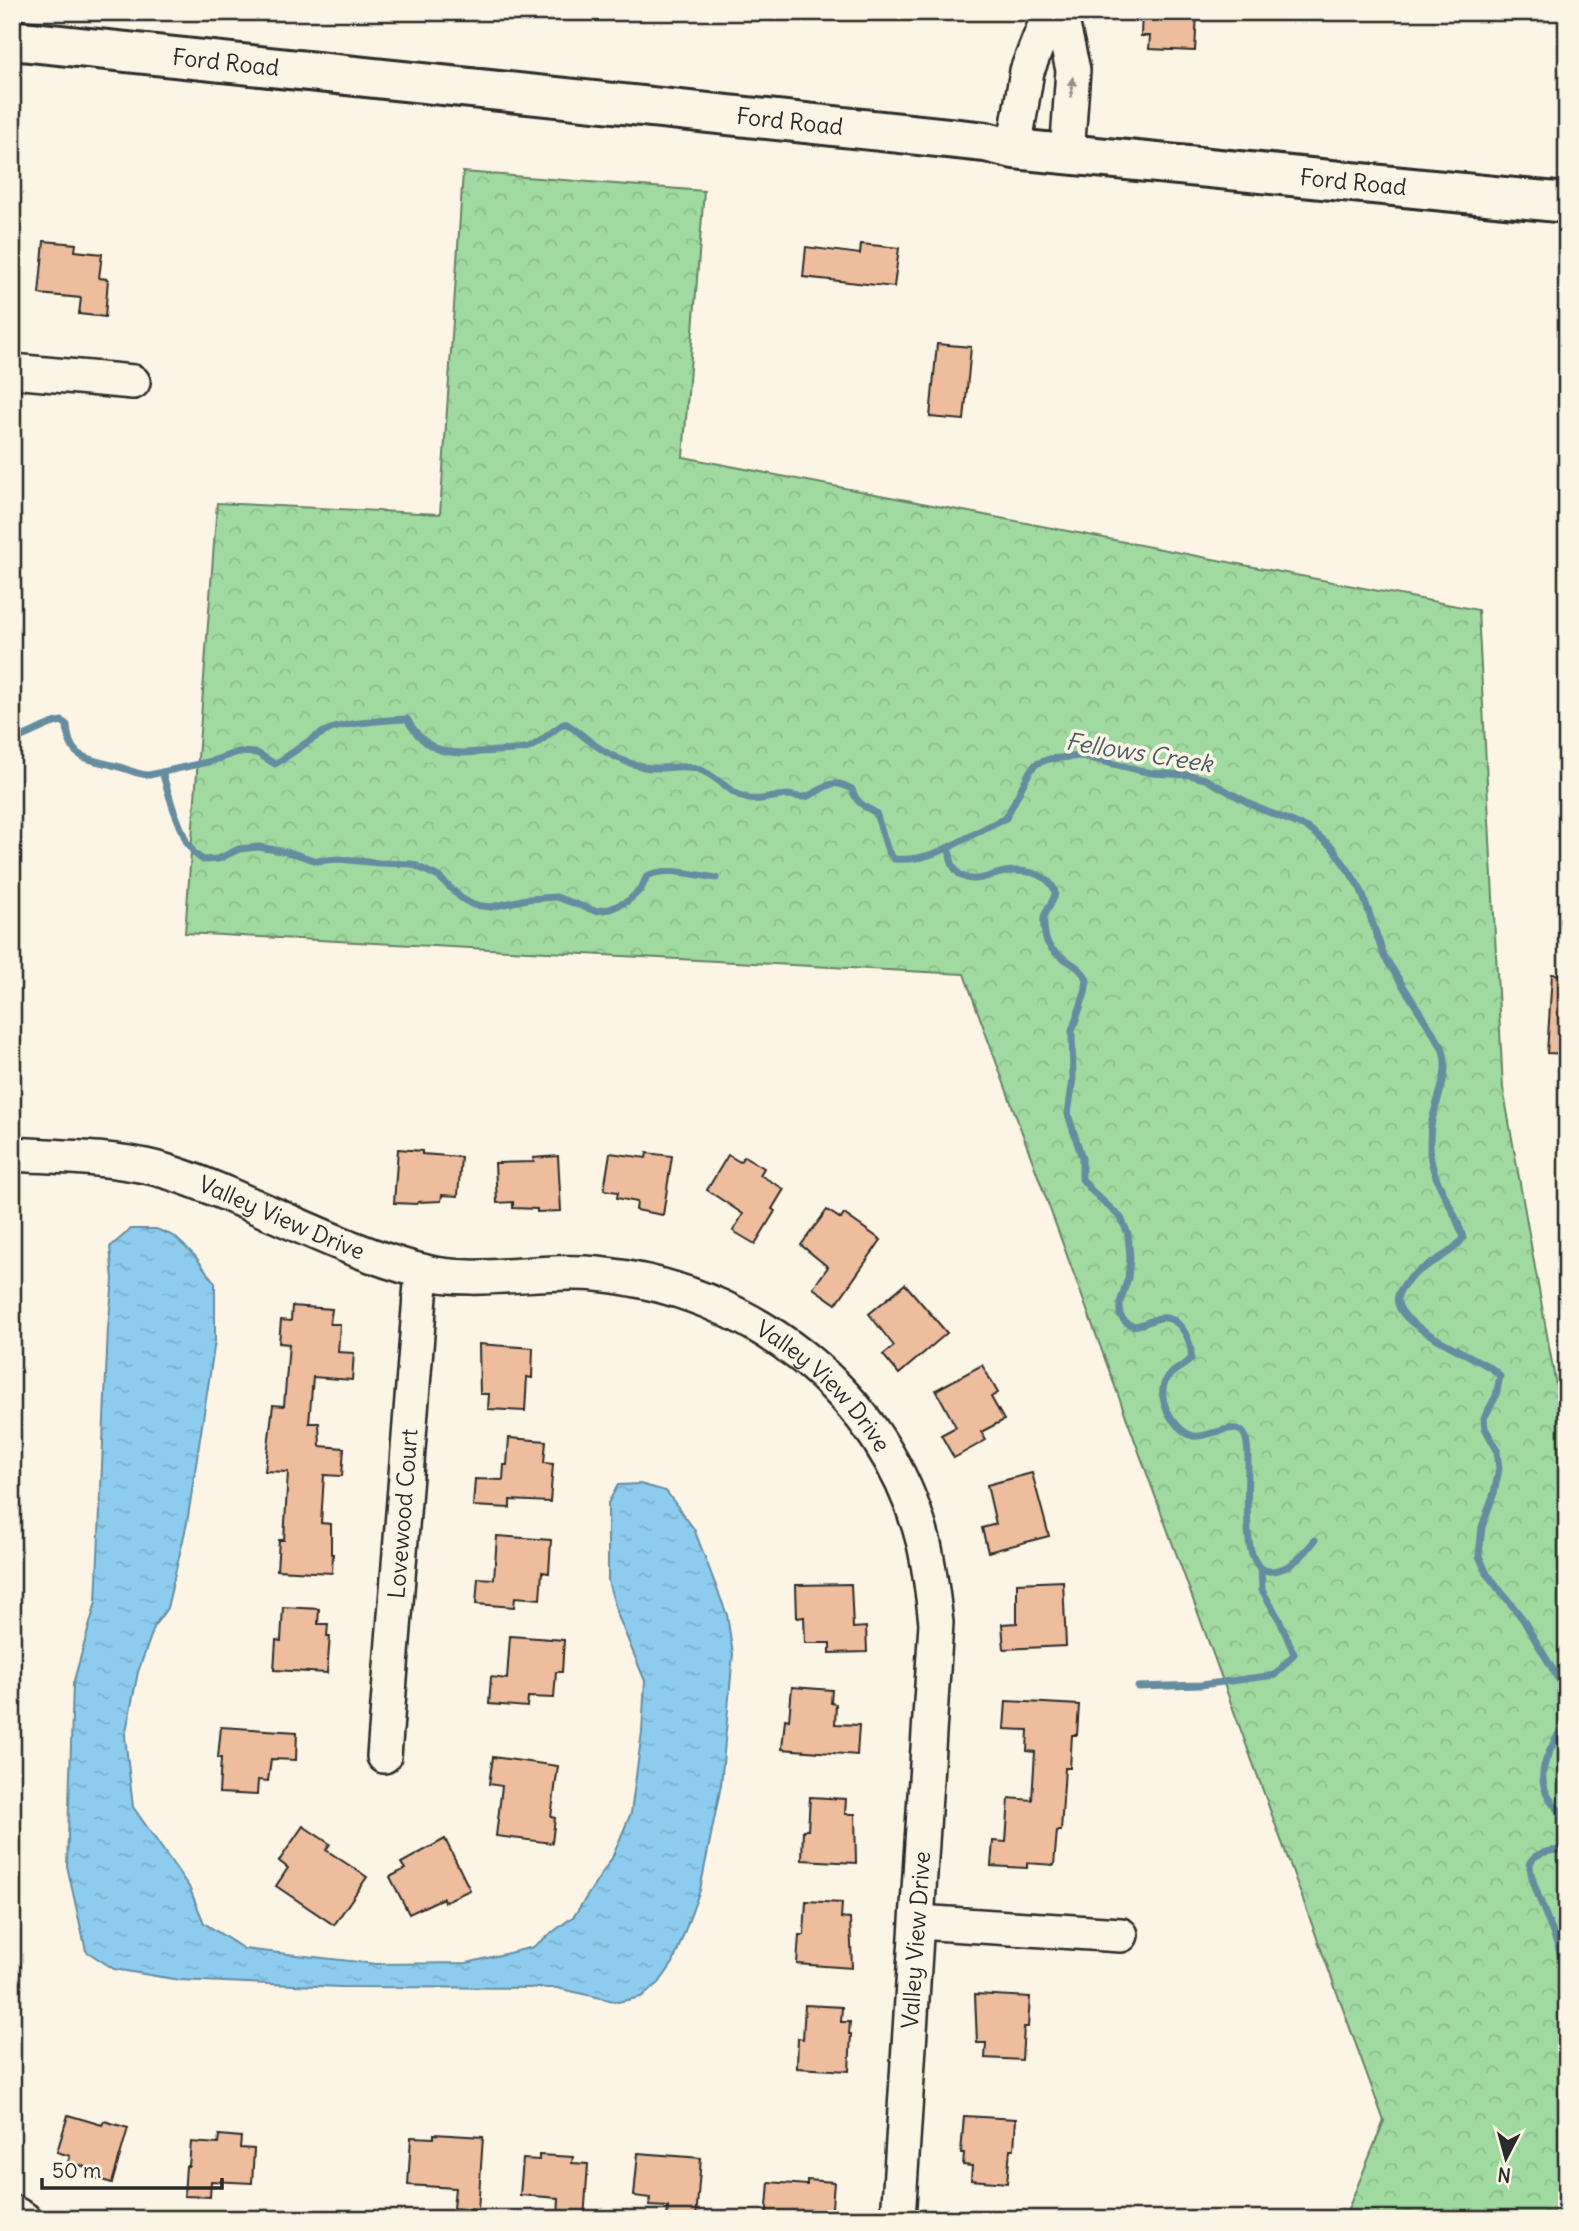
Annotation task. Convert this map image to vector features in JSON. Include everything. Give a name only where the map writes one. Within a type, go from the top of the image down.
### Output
[{"type":"main road","name":"Ford Road","points":[[12,40],[986,142],[1014,149],[1067,155],[1567,203]]},
{"type":"street","points":[[1014,149],[1027,71],[1049,12]]},
{"type":"street","points":[[1060,12],[1073,70],[1067,155]]},
{"type":"street","points":[[12,372],[133,382]]},
{"type":"street","name":"Valley View Drive","points":[[12,1154],[102,1159],[156,1168],[203,1184],[369,1255],[422,1271],[452,1276],[596,1274],[644,1280],[683,1290],[755,1322],[804,1356],[860,1414],[886,1452],[908,1497],[923,1543],[933,1592],[935,1653],[898,2219]]},
{"type":"street","name":"Lovewood Court","points":[[384,1756],[422,1271]]},
{"type":"street","points":[[918,1922],[1121,1935]]},
{"type":"street","points":[[12,2212],[24,2219]]},
{"type":"green space","points":[[463,172],[704,191],[683,457],[1478,610],[1503,1088],[1567,1447],[1567,2219],[1344,2219],[1384,2121],[964,974],[185,933],[217,503],[440,514]]},
{"type":"water","points":[[131,1229],[156,1229],[174,1236],[195,1256],[215,1283],[215,1341],[187,1523],[167,1608],[155,1625],[138,1672],[125,1736],[133,1807],[189,1887],[204,1923],[244,1949],[376,1964],[467,1963],[533,1947],[574,1916],[612,1858],[631,1813],[642,1732],[645,1681],[618,1616],[608,1581],[608,1503],[618,1485],[640,1484],[666,1491],[694,1529],[727,1615],[733,1654],[721,1785],[700,1890],[673,1963],[659,1983],[641,1997],[618,2002],[557,1988],[341,1987],[179,1980],[114,1969],[86,1951],[67,1866],[73,1684],[96,1602],[108,1328],[113,1280],[110,1247]]},
{"type":"building","points":[[1142,12],[1197,12],[1195,51],[1149,49],[1150,36],[1141,36]]},
{"type":"building","points":[[44,241],[76,244],[75,251],[102,254],[99,278],[108,279],[105,317],[79,314],[81,298],[39,294]]},
{"type":"building","points":[[861,244],[899,248],[894,287],[803,277],[806,247],[860,254]]},
{"type":"building","points":[[937,344],[971,347],[964,420],[930,417]]},
{"type":"building","points":[[1552,974],[1567,975],[1567,1054],[1547,1053]]},
{"type":"building","points":[[398,1149],[461,1157],[458,1196],[442,1195],[441,1201],[417,1204],[394,1203]]},
{"type":"building","points":[[610,1153],[646,1158],[647,1153],[672,1156],[663,1215],[636,1210],[637,1202],[617,1198],[618,1192],[604,1190]]},
{"type":"building","points":[[728,1155],[740,1162],[744,1156],[764,1168],[760,1175],[784,1189],[772,1209],[775,1211],[755,1244],[733,1231],[743,1214],[707,1190]]},
{"type":"building","points":[[558,1156],[561,1211],[537,1212],[537,1209],[513,1208],[513,1202],[497,1203],[495,1163],[534,1162],[533,1158]]},
{"type":"building","points":[[827,1210],[841,1219],[844,1214],[881,1240],[836,1304],[813,1288],[828,1267],[801,1245]]},
{"type":"building","points":[[905,1284],[947,1333],[899,1374],[883,1355],[894,1346],[869,1314]]},
{"type":"building","points":[[292,1306],[332,1309],[330,1324],[340,1324],[338,1352],[354,1353],[352,1380],[313,1377],[309,1423],[319,1423],[320,1446],[344,1448],[342,1476],[324,1475],[321,1523],[331,1524],[332,1573],[277,1570],[279,1540],[284,1540],[288,1472],[265,1471],[273,1405],[284,1406],[289,1344],[279,1343],[281,1320],[291,1321]]},
{"type":"building","points":[[479,1344],[533,1348],[532,1378],[527,1377],[525,1411],[488,1409],[489,1394],[480,1394]]},
{"type":"building","points":[[982,1365],[998,1393],[991,1397],[1004,1420],[981,1432],[986,1440],[954,1458],[941,1435],[956,1427],[936,1390]]},
{"type":"building","points":[[509,1438],[546,1441],[544,1463],[553,1464],[550,1502],[510,1500],[510,1508],[473,1506],[475,1479],[503,1480]]},
{"type":"building","points":[[1032,1473],[1049,1536],[988,1552],[982,1528],[996,1524],[987,1485]]},
{"type":"building","points":[[497,1536],[551,1540],[549,1573],[542,1572],[540,1599],[515,1597],[514,1607],[476,1604],[478,1578],[494,1579]]},
{"type":"building","points":[[1063,1581],[1066,1646],[1004,1649],[1002,1624],[1017,1623],[1017,1583]]},
{"type":"building","points":[[851,1584],[853,1628],[866,1627],[867,1652],[830,1653],[830,1643],[805,1643],[804,1617],[797,1618],[796,1585]]},
{"type":"building","points":[[283,1607],[319,1609],[318,1624],[328,1624],[327,1636],[330,1636],[327,1673],[274,1670],[276,1640],[281,1641]]},
{"type":"building","points":[[510,1636],[564,1640],[562,1672],[556,1672],[554,1698],[528,1697],[527,1707],[489,1704],[491,1677],[507,1679]]},
{"type":"building","points":[[792,1687],[832,1690],[831,1703],[836,1704],[835,1724],[859,1725],[857,1755],[782,1749],[785,1719],[789,1720]]},
{"type":"building","points":[[1006,1701],[1079,1705],[1077,1735],[1072,1735],[1070,1768],[1065,1768],[1061,1831],[1057,1831],[1054,1865],[1027,1863],[1027,1868],[991,1866],[993,1841],[1006,1842],[1009,1798],[1032,1800],[1035,1752],[1027,1751],[1028,1730],[1004,1729]]},
{"type":"building","points":[[221,1727],[297,1732],[296,1760],[271,1759],[268,1781],[258,1780],[257,1795],[219,1793]]},
{"type":"building","points":[[493,1757],[558,1766],[551,1817],[555,1818],[552,1843],[496,1836],[502,1786],[489,1784]]},
{"type":"building","points":[[810,1797],[846,1799],[845,1814],[855,1814],[856,1863],[802,1860],[803,1830],[808,1830]]},
{"type":"building","points":[[303,1826],[330,1844],[326,1850],[367,1877],[334,1925],[276,1886],[288,1868],[279,1861]]},
{"type":"building","points":[[445,1839],[470,1890],[444,1902],[443,1898],[409,1914],[390,1877],[405,1869],[401,1863]]},
{"type":"building","points":[[806,1901],[842,1903],[841,1918],[850,1919],[852,1968],[797,1964],[799,1935],[804,1935]]},
{"type":"building","points":[[975,1994],[1030,1997],[1028,2027],[1024,2027],[1022,2060],[985,2058],[986,2043],[977,2043]]},
{"type":"building","points":[[805,2005],[842,2007],[841,2022],[850,2022],[849,2071],[797,2068],[798,2038],[803,2039]]},
{"type":"building","points":[[68,2115],[102,2125],[104,2121],[128,2128],[112,2183],[88,2176],[90,2168],[68,2162],[70,2156],[57,2152]]},
{"type":"building","points":[[964,2116],[1016,2119],[1014,2149],[1010,2149],[1007,2183],[971,2180],[972,2166],[963,2165],[964,2153],[961,2153]]},
{"type":"building","points":[[434,2134],[483,2137],[478,2210],[453,2208],[455,2188],[408,2185],[411,2137],[434,2138]]},
{"type":"building","points":[[219,2135],[241,2137],[240,2148],[254,2149],[252,2183],[211,2181],[210,2197],[184,2196],[191,2142],[218,2144]]},
{"type":"building","points":[[638,2153],[701,2158],[696,2219],[667,2219],[668,2207],[649,2206],[650,2198],[634,2196]]},
{"type":"building","points":[[539,2155],[573,2157],[572,2163],[588,2164],[584,2219],[558,2219],[559,2198],[520,2195],[523,2159],[539,2160]]},
{"type":"building","points":[[807,2180],[834,2182],[831,2219],[766,2219],[769,2182],[807,2185]]},
{"type":"waterway","name":"Fellows Creek","points":[[12,740],[62,721],[67,725],[72,745],[82,756],[149,775],[212,761],[238,752],[257,753],[275,764],[326,731],[365,722],[407,719],[425,741],[434,747],[456,753],[529,748],[565,723],[619,759],[651,768],[698,769],[749,799],[787,795],[805,797],[829,785],[845,786],[852,789],[861,804],[876,813],[888,851],[894,859],[910,859],[939,852],[1006,818],[1036,764],[1049,759],[1081,756],[1151,773],[1190,775],[1205,779],[1258,808],[1308,828],[1332,847],[1361,890],[1384,956],[1442,1047],[1445,1057],[1444,1077],[1431,1126],[1430,1153],[1435,1176],[1463,1238],[1457,1246],[1407,1281],[1401,1289],[1398,1302],[1404,1315],[1418,1327],[1491,1368],[1500,1376],[1496,1396],[1484,1418],[1485,1428],[1497,1450],[1499,1469],[1482,1527],[1479,1556],[1487,1574],[1522,1618],[1567,1693]]},
{"type":"waterway","points":[[162,772],[187,843],[203,860],[218,859],[239,849],[259,847],[317,861],[338,859],[412,864],[439,877],[461,898],[473,905],[491,907],[527,899],[556,897],[595,911],[610,909],[628,901],[641,889],[647,876],[655,873],[681,872],[716,878]]},
{"type":"waterway","points":[[949,849],[954,867],[966,878],[979,879],[1021,871],[1047,880],[1055,890],[1044,918],[1046,939],[1049,946],[1078,968],[1087,980],[1072,1031],[1073,1079],[1068,1114],[1082,1158],[1082,1179],[1121,1218],[1128,1234],[1128,1278],[1120,1303],[1120,1315],[1134,1326],[1167,1318],[1180,1325],[1188,1338],[1191,1359],[1170,1375],[1163,1391],[1167,1410],[1178,1426],[1193,1436],[1227,1429],[1240,1430],[1244,1434],[1248,1465],[1248,1535],[1252,1555],[1260,1567],[1280,1570],[1292,1564],[1315,1540]]},
{"type":"waterway","points":[[1138,1687],[1201,1685],[1275,1675],[1294,1654],[1280,1621],[1262,1590],[1261,1568]]},
{"type":"waterway","name":"Fellows Creek","points":[[1567,1718],[1543,1770],[1546,1793],[1567,1818]]},
{"type":"waterway","name":"Fellows Creek","points":[[1567,1850],[1542,1853],[1531,1861],[1530,1866],[1560,1954],[1563,1990],[1567,2003]]}]
